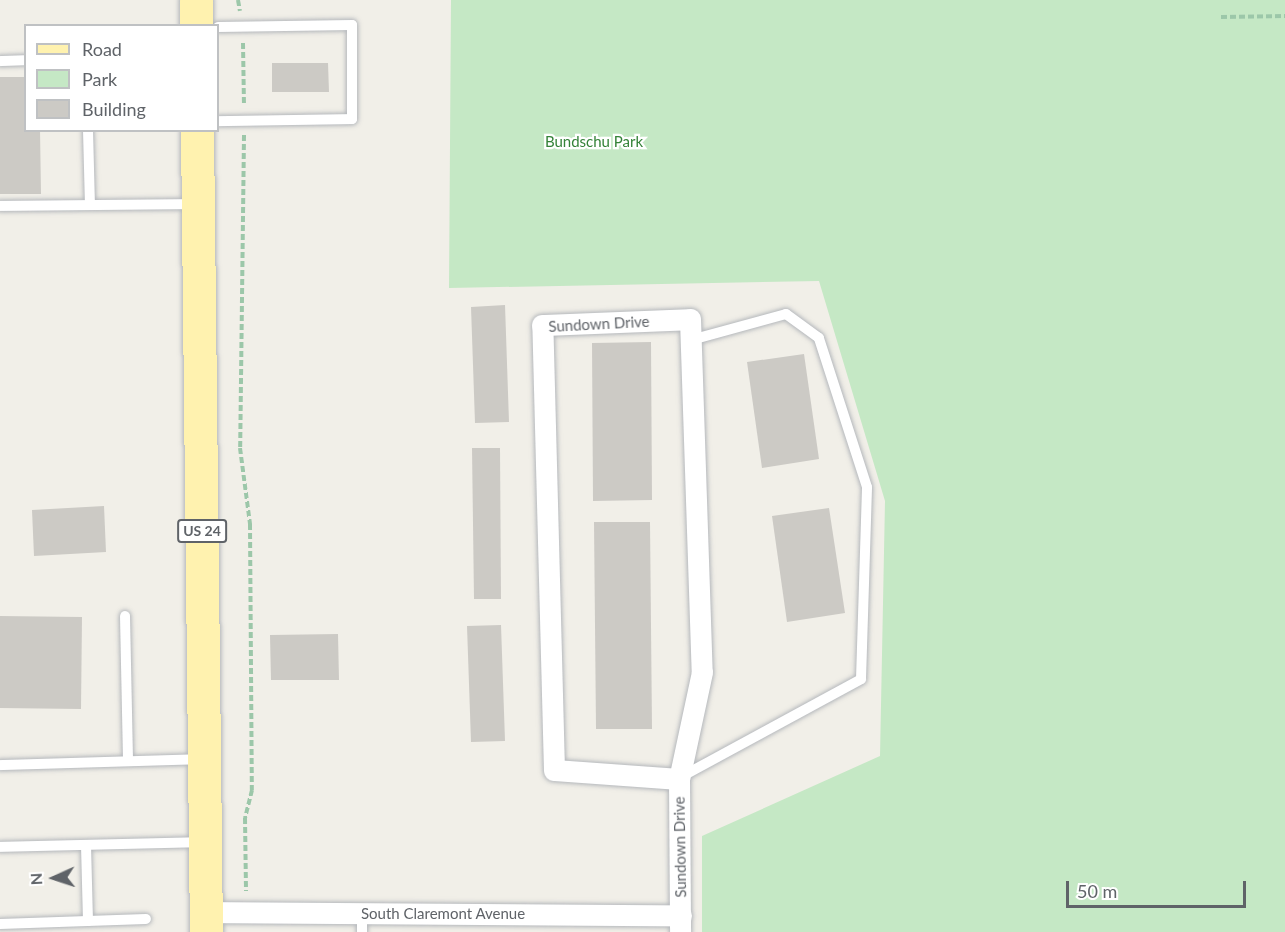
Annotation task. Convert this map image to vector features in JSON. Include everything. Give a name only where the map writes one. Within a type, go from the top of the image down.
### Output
[{"type":"main road","points":[[196,0],[196,24]]},
{"type":"main road","name":"US 24","points":[[197,132],[206,922]]},
{"type":"street","name":"Sundown Drive","points":[[679,778],[554,770],[542,325],[690,319],[702,672],[679,778],[681,924]]},
{"type":"street","name":"South Claremont Avenue","points":[[206,922],[246,913],[362,923],[681,924]]},
{"type":"lane","points":[[219,27],[352,25],[352,119],[219,121]]},
{"type":"lane","points":[[0,61],[24,60]]},
{"type":"lane","points":[[88,132],[90,205]]},
{"type":"lane","points":[[0,206],[198,204]]},
{"type":"lane","points":[[679,778],[861,679],[867,487],[819,338],[786,314],[691,340]]},
{"type":"lane","points":[[125,616],[128,761]]},
{"type":"lane","points":[[0,765],[204,759]]},
{"type":"lane","points":[[0,848],[205,842]]},
{"type":"lane","points":[[86,845],[88,921]]},
{"type":"lane","points":[[0,924],[146,919]]},
{"type":"path","points":[[238,0],[244,120],[240,448],[250,524],[252,790],[244,818],[246,913]]},
{"type":"path","points":[[1221,17],[1285,16]]},
{"type":"green space","name":"Bundschu Park","points":[[451,0],[1285,0],[1285,932],[702,932],[702,836],[880,756],[885,501],[819,281],[449,288]]},
{"type":"building","points":[[272,63],[328,63],[329,92],[272,92]]},
{"type":"building","points":[[0,77],[24,77],[24,132],[40,132],[41,194],[0,194]]},
{"type":"building","points":[[505,305],[509,422],[475,423],[471,307]]},
{"type":"building","points":[[651,342],[652,500],[593,501],[592,343]]},
{"type":"building","points":[[804,354],[819,459],[762,468],[747,362]]},
{"type":"building","points":[[472,448],[500,448],[501,599],[474,599]]},
{"type":"building","points":[[104,506],[106,552],[34,556],[32,510]]},
{"type":"building","points":[[829,508],[845,613],[787,622],[772,516]]},
{"type":"building","points":[[594,522],[650,522],[652,729],[596,729]]},
{"type":"building","points":[[0,616],[82,617],[81,709],[0,708]]},
{"type":"building","points":[[501,625],[505,741],[471,742],[467,626]]},
{"type":"building","points":[[338,634],[339,680],[271,680],[270,635]]}]
